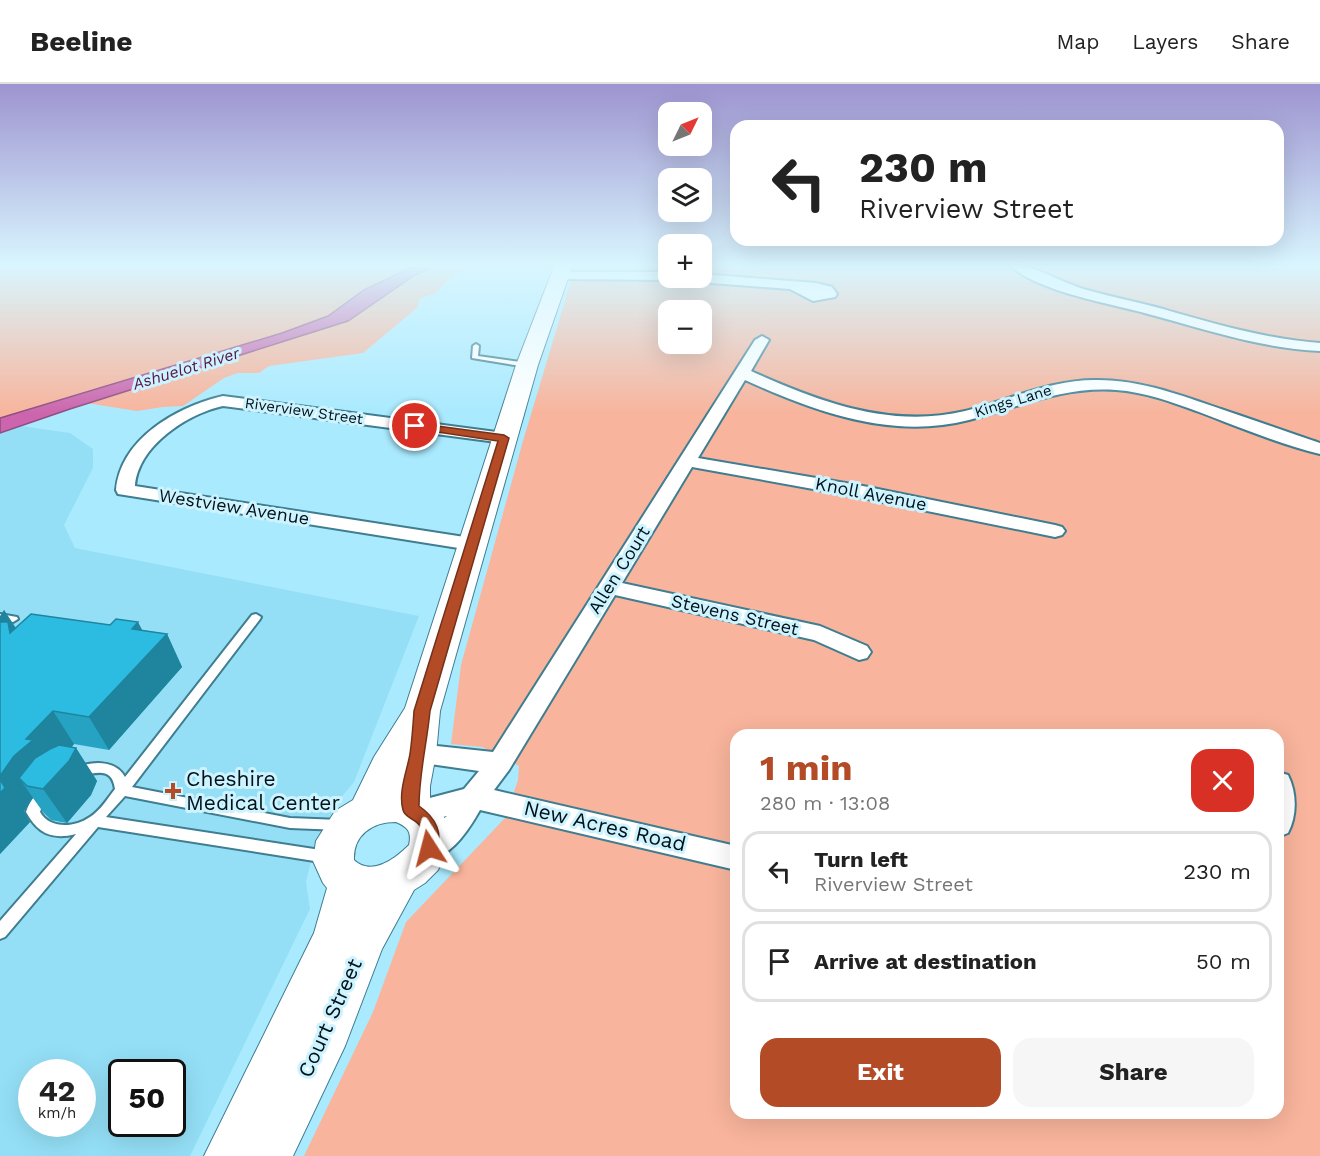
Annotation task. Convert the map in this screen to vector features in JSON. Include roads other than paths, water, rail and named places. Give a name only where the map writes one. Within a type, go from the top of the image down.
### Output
[{"type":"main road","name":"Court Street","points":[[349,844],[364,886],[381,885],[397,880],[411,872],[422,861],[419,823],[411,786],[418,754],[422,711],[504,438],[546,314]]},
{"type":"main road","name":"Court Street","points":[[230,1156],[335,937],[349,844],[387,767],[422,711]]},
{"type":"main road","points":[[349,844],[390,806],[419,823]]},
{"type":"main road","name":"Court Street","points":[[266,1156],[328,1029],[363,941],[397,880]]},
{"type":"street","points":[[1164,314],[1263,340],[1320,347]]},
{"type":"street","name":"Allen Court","points":[[419,823],[455,827],[473,798],[500,763],[762,340]]},
{"type":"street","name":"Kings Lane","points":[[742,373],[820,407],[864,417],[910,422],[966,416],[1051,389],[1117,385],[1172,397],[1320,448]]},
{"type":"street","name":"Riverview Street","points":[[210,403],[236,402],[504,438]]},
{"type":"street","name":"Westview Avenue","points":[[210,403],[184,415],[151,441],[126,473],[125,490],[471,544]]},
{"type":"street","name":"Knoll Avenue","points":[[687,461],[863,492],[1055,531]]},
{"type":"street","name":"Stevens Street","points":[[608,587],[820,634],[858,652]]},
{"type":"street","points":[[418,754],[500,763]]},
{"type":"street","points":[[419,823],[473,798]]},
{"type":"street","name":"New Acres Road","points":[[473,798],[509,804],[730,857]]},
{"type":"lane","points":[[476,346],[474,357],[527,365]]},
{"type":"lane","points":[[0,617],[13,619],[0,630]]},
{"type":"lane","points":[[0,931],[122,790],[256,617]]},
{"type":"lane","points":[[122,790],[122,780],[115,772],[99,767],[83,769],[62,780],[36,803],[33,812],[37,822],[47,829],[64,831],[77,830],[95,821],[349,844]]},
{"type":"lane","points":[[122,790],[290,823],[349,844]]},
{"type":"water","name":"Ashuelot River","points":[[358,314],[348,321],[0,433],[0,418],[282,333],[328,316]]},
{"type":"place","name":"Cheshire Medical Center","points":[[173,791]]}]
